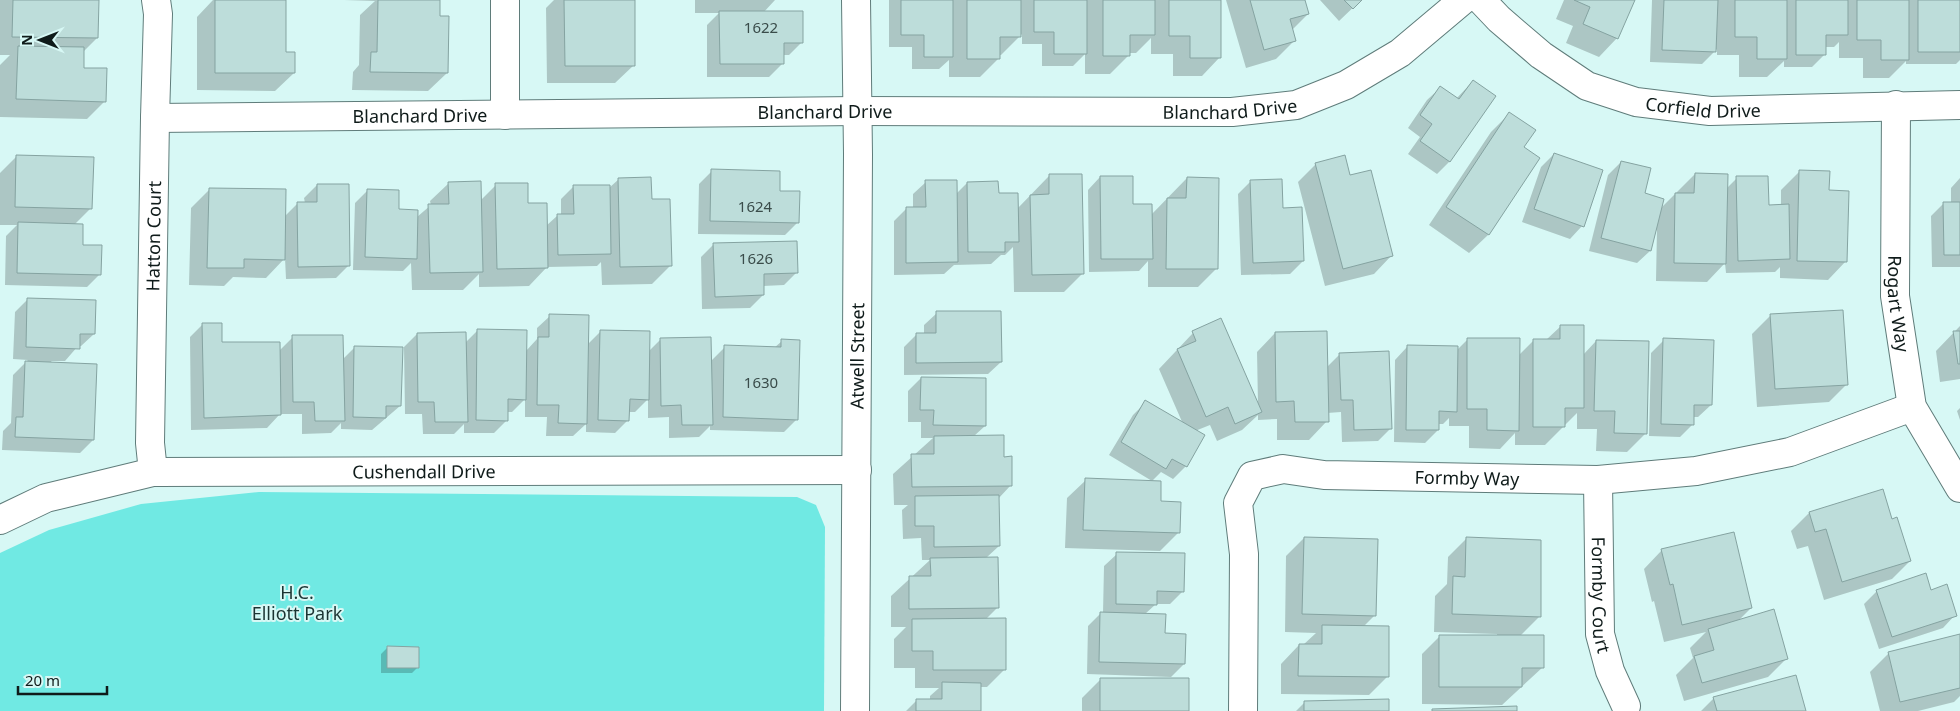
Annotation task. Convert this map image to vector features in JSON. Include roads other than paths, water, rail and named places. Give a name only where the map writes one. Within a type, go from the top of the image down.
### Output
[{"type":"street","name":"Hatton Court","points":[[153,472],[150,443],[158,14],[156,0]]},
{"type":"street","points":[[505,0],[505,115]]},
{"type":"street","name":"Atwell Street","points":[[855,711],[858,111],[856,0]]},
{"type":"street","name":"Blanchard Drive","points":[[155,118],[858,111],[1232,112],[1296,105],[1346,84],[1400,53],[1464,0]]},
{"type":"street","name":"Corfield Drive","points":[[1481,0],[1499,19],[1541,56],[1587,86],[1636,102],[1710,110],[1960,105]]},
{"type":"street","name":"Rogart Way","points":[[1896,106],[1895,296],[1912,408],[1960,488]]},
{"type":"street","name":"Formby Way","points":[[1243,711],[1244,554],[1238,503],[1252,476],[1282,469],[1324,475],[1598,480],[1696,472],[1790,452],[1912,408]]},
{"type":"street","name":"Cushendall Drive","points":[[0,520],[46,498],[153,472],[857,470]]},
{"type":"street","name":"Formby Court","points":[[1598,480],[1600,634],[1610,672],[1626,706]]},
{"type":"park label","name":"H.C. Elliott Park","points":[[297,602]]}]
